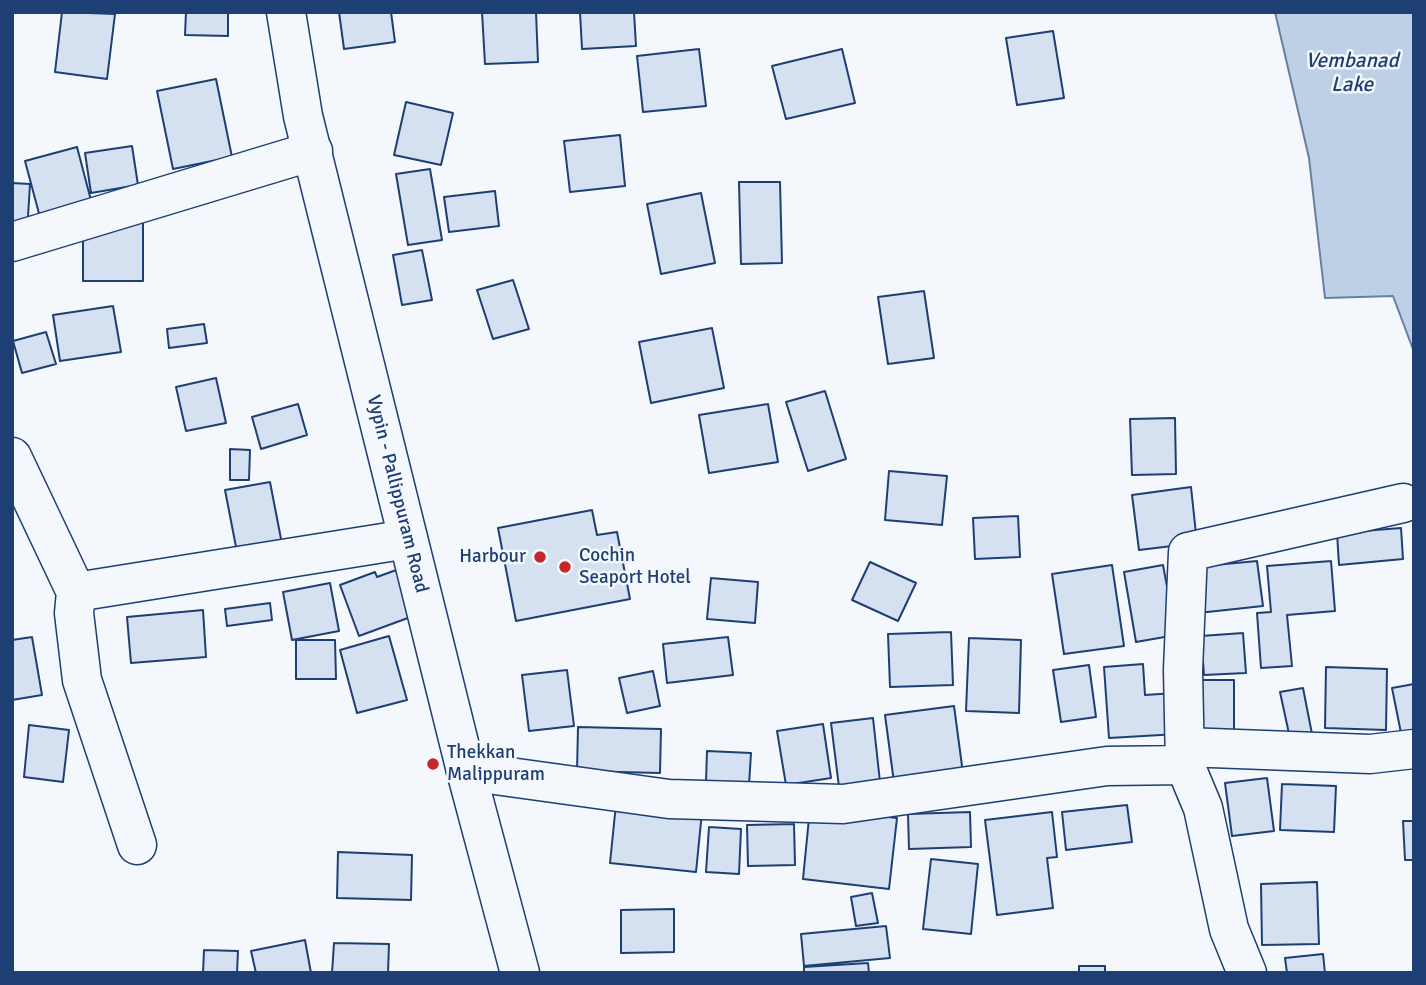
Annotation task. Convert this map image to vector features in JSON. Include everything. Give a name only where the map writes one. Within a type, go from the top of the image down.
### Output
[{"type":"street","name":"Vypin - Pallippuram Road","points":[[286,12],[303,117],[466,771],[520,973]]},
{"type":"street","points":[[12,242],[313,151]]},
{"type":"street","points":[[12,457],[76,592],[74,613],[82,680],[137,845]]},
{"type":"street","points":[[1247,973],[1229,929],[1203,808],[1185,756],[1184,657],[1188,552],[1403,503]]},
{"type":"street","points":[[76,592],[408,539]]},
{"type":"street","points":[[466,771],[669,799],[844,804],[1185,756],[1370,754],[1414,749]]},
{"type":"water","name":"Vembanad Lake","points":[[1275,12],[1414,12],[1414,352],[1393,296],[1325,298],[1309,158]]},
{"type":"building","points":[[62,12],[115,14],[107,79],[55,72]]},
{"type":"building","points":[[186,12],[228,12],[228,36],[185,35]]},
{"type":"building","points":[[339,12],[391,12],[395,42],[344,49]]},
{"type":"building","points":[[482,12],[536,12],[538,62],[485,64]]},
{"type":"building","points":[[580,12],[634,12],[636,46],[582,49]]},
{"type":"building","points":[[1053,31],[1064,98],[1017,105],[1006,38]]},
{"type":"building","points":[[699,49],[706,106],[643,112],[637,56]]},
{"type":"building","points":[[842,49],[855,103],[786,119],[772,66]]},
{"type":"building","points":[[216,79],[232,157],[173,169],[157,91]]},
{"type":"building","points":[[406,102],[453,113],[441,165],[394,155]]},
{"type":"building","points":[[620,135],[625,186],[570,192],[564,141]]},
{"type":"building","points":[[132,146],[138,185],[91,193],[85,153]]},
{"type":"building","points":[[77,147],[93,208],[41,221],[25,161]]},
{"type":"building","points":[[430,169],[442,240],[408,245],[396,174]]},
{"type":"building","points":[[739,182],[780,182],[782,263],[741,264]]},
{"type":"building","points":[[12,183],[30,184],[27,233],[12,232]]},
{"type":"building","points":[[495,191],[499,226],[449,232],[444,197]]},
{"type":"building","points":[[701,193],[715,263],[661,274],[647,204]]},
{"type":"building","points":[[143,215],[143,281],[83,281],[83,230]]},
{"type":"building","points":[[422,250],[432,300],[402,305],[393,255]]},
{"type":"building","points":[[513,280],[529,329],[493,339],[477,290]]},
{"type":"building","points":[[924,291],[934,358],[888,364],[878,297]]},
{"type":"building","points":[[113,306],[121,352],[60,361],[53,315]]},
{"type":"building","points":[[204,324],[207,343],[169,348],[167,329]]},
{"type":"building","points":[[712,328],[724,388],[651,403],[639,342]]},
{"type":"building","points":[[46,332],[56,364],[22,373],[13,341]]},
{"type":"building","points":[[216,378],[226,423],[186,431],[176,387]]},
{"type":"building","points":[[825,391],[846,459],[808,471],[786,402]]},
{"type":"building","points":[[298,404],[307,435],[261,449],[252,417]]},
{"type":"building","points":[[768,404],[778,462],[709,473],[699,415]]},
{"type":"building","points":[[1175,418],[1176,474],[1132,475],[1130,419]]},
{"type":"building","points":[[230,449],[250,450],[249,480],[230,480]]},
{"type":"building","points":[[889,471],[947,476],[942,525],[885,520]]},
{"type":"building","points":[[270,482],[282,544],[237,552],[225,490]]},
{"type":"building","points":[[1191,487],[1197,543],[1139,550],[1132,495]]},
{"type":"building","name":"Cochin Seaport Hotel","points":[[592,510],[597,535],[617,532],[630,599],[516,621],[498,528]]},
{"type":"building","points":[[1018,516],[1020,557],[975,559],[973,518]]},
{"type":"building","points":[[1401,528],[1403,559],[1339,565],[1337,533]]},
{"type":"building","points":[[1257,561],[1263,606],[1198,613],[1193,567]]},
{"type":"building","points":[[1331,561],[1335,611],[1287,615],[1292,666],[1261,668],[1257,613],[1271,612],[1267,566]]},
{"type":"building","points":[[870,562],[916,583],[898,621],[852,600]]},
{"type":"building","points":[[1112,565],[1124,646],[1064,654],[1052,574]]},
{"type":"building","points":[[1163,565],[1176,635],[1136,642],[1124,572]]},
{"type":"building","points":[[399,569],[416,615],[359,636],[340,585],[375,572],[377,577]]},
{"type":"building","points":[[711,578],[758,582],[755,623],[707,619]]},
{"type":"building","points":[[330,583],[339,631],[292,640],[283,592]]},
{"type":"building","points":[[270,603],[272,620],[227,626],[225,609]]},
{"type":"building","points":[[203,610],[206,657],[131,663],[127,617]]},
{"type":"building","points":[[951,632],[953,685],[890,687],[888,634]]},
{"type":"building","points":[[1243,633],[1246,673],[1204,675],[1201,636]]},
{"type":"building","points":[[389,636],[407,700],[357,713],[340,650]]},
{"type":"building","points":[[32,637],[42,695],[12,700],[12,640]]},
{"type":"building","points":[[728,637],[733,675],[667,683],[663,644]]},
{"type":"building","points":[[969,638],[1021,640],[1019,713],[966,711]]},
{"type":"building","points":[[296,640],[335,640],[336,679],[296,679]]},
{"type":"building","points":[[1143,664],[1145,695],[1175,693],[1178,734],[1109,738],[1104,667]]},
{"type":"building","points":[[1089,665],[1096,717],[1061,722],[1053,670]]},
{"type":"building","points":[[1326,667],[1387,669],[1386,730],[1325,728]]},
{"type":"building","points":[[567,670],[574,726],[529,731],[522,675]]},
{"type":"building","points":[[653,671],[660,706],[627,713],[619,678]]},
{"type":"building","points":[[1197,680],[1234,680],[1234,738],[1197,738]]},
{"type":"building","points":[[1414,684],[1414,731],[1401,733],[1392,688]]},
{"type":"building","points":[[1303,688],[1313,739],[1291,743],[1280,692]]},
{"type":"building","points":[[954,706],[964,781],[895,790],[885,715]]},
{"type":"building","points":[[873,718],[880,782],[839,787],[831,723]]},
{"type":"building","points":[[823,724],[831,778],[786,785],[777,731]]},
{"type":"building","points":[[29,725],[69,730],[63,782],[24,777]]},
{"type":"building","points":[[578,727],[661,729],[660,773],[577,771]]},
{"type":"building","points":[[707,751],[751,753],[749,785],[706,782]]},
{"type":"building","points":[[1267,778],[1274,831],[1232,836],[1225,783]]},
{"type":"building","points":[[1282,784],[1336,786],[1334,832],[1280,830]]},
{"type":"building","points":[[616,804],[702,812],[696,872],[610,863]]},
{"type":"building","points":[[1127,805],[1132,842],[1066,850],[1062,812]]},
{"type":"building","points":[[810,808],[897,818],[889,889],[803,879]]},
{"type":"building","points":[[970,812],[971,847],[909,849],[908,814]]},
{"type":"building","points":[[1052,812],[1057,857],[1047,858],[1053,908],[997,915],[985,820]]},
{"type":"building","points":[[1403,821],[1414,821],[1414,860],[1405,860]]},
{"type":"building","points":[[794,824],[795,865],[748,866],[747,825]]},
{"type":"building","points":[[709,827],[741,829],[739,874],[706,872]]},
{"type":"building","points":[[338,852],[412,855],[411,900],[337,898]]},
{"type":"building","points":[[931,859],[978,864],[971,934],[923,929]]},
{"type":"building","points":[[1317,882],[1319,944],[1262,945],[1261,884]]},
{"type":"building","points":[[872,893],[878,923],[856,926],[851,897]]},
{"type":"building","points":[[674,909],[674,952],[621,953],[621,910]]},
{"type":"building","points":[[886,926],[890,958],[804,966],[801,934]]},
{"type":"building","points":[[305,940],[311,973],[256,973],[251,951]]},
{"type":"building","points":[[334,943],[389,944],[388,973],[332,973]]},
{"type":"building","points":[[204,950],[238,951],[237,973],[203,973]]},
{"type":"building","points":[[1323,954],[1325,973],[1287,973],[1285,958]]},
{"type":"building","points":[[868,963],[869,973],[804,973],[804,967]]},
{"type":"building","points":[[1079,966],[1105,966],[1105,973],[1079,973]]},
{"type":"place","name":"Harbour","points":[[540,557]]},
{"type":"place","name":"Cochin Seaport Hotel","points":[[565,567]]},
{"type":"place","name":"Thekkan Malippuram","points":[[433,764]]}]
